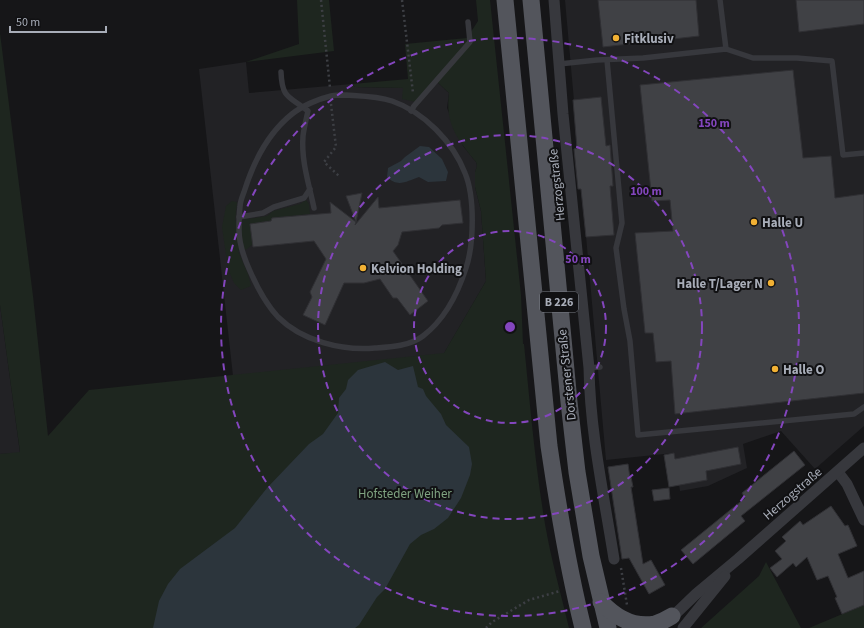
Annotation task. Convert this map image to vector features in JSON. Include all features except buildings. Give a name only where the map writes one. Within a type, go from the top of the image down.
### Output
[{"type":"main road","name":"Dorstener Straße","points":[[506,0],[549,446],[558,511],[583,628]]},
{"type":"main road","name":"Dorstener Straße","points":[[530,0],[577,472],[591,556],[608,628]]},
{"type":"main road","points":[[601,602],[617,616],[629,622],[672,624]]},
{"type":"street","name":"Herzogstraße","points":[[554,0],[563,114],[594,367],[589,393],[614,559]]},
{"type":"street","name":"Herzogstraße","points":[[672,624],[696,594],[864,448]]},
{"type":"street","points":[[838,472],[847,484],[864,520]]},
{"type":"street","name":"Herzogstraße","points":[[672,624],[700,608],[738,559]]},
{"type":"lane","points":[[720,0],[726,49]]},
{"type":"lane","points":[[413,108],[470,42],[468,22]]},
{"type":"lane","points":[[559,64],[643,58],[726,49],[753,58],[832,60],[843,155],[864,153]]},
{"type":"lane","points":[[607,60],[622,223],[616,248],[630,341],[638,435],[854,414],[864,407]]},
{"type":"lane","points":[[281,72],[282,85],[287,96],[308,111],[303,136],[304,157],[306,176],[314,208]]},
{"type":"lane","points":[[330,96],[370,96],[413,108],[443,137],[457,156],[466,174],[470,198],[472,237],[468,261],[461,284],[436,323],[422,337],[394,346],[354,349],[328,344],[294,330],[278,317],[266,302],[254,281],[243,253],[238,232],[240,205],[248,180],[259,156],[272,134],[282,122],[303,108],[330,96]]},
{"type":"lane","points":[[239,217],[263,213],[274,207],[304,198],[310,189]]},
{"type":"path","points":[[402,0],[413,108]]},
{"type":"path","points":[[614,559],[619,558],[628,608],[636,623]]},
{"type":"path","points":[[486,628],[492,622],[530,600],[560,591]]},
{"type":"shaded area","points":[[565,0],[864,0],[864,426],[815,469],[781,431],[743,444],[747,468],[708,486],[680,491],[674,453],[606,460]]},
{"type":"shaded area","points":[[246,62],[249,93],[352,84],[355,87],[403,88],[434,79],[449,93],[447,108],[463,146],[476,162],[477,166],[475,172],[475,187],[481,211],[486,281],[443,355],[233,376],[199,69]]},
{"type":"shaded area","points":[[420,146],[429,147],[442,159],[448,172],[446,181],[428,182],[419,177],[407,182],[399,183],[387,177],[388,168],[401,161]]},
{"type":"shaded area","points":[[0,305],[20,453],[0,454]]},
{"type":"shaded area","name":"Hofsteder Weiher","points":[[385,362],[398,370],[413,366],[418,387],[423,389],[426,396],[441,414],[446,425],[469,447],[472,464],[470,475],[461,498],[448,518],[434,529],[421,535],[410,544],[385,589],[377,597],[359,625],[355,628],[153,628],[159,601],[168,584],[180,569],[235,528],[267,488],[309,444],[323,434],[338,413],[339,398],[346,389],[348,380],[358,370]]},
{"type":"green space","points":[[297,0],[329,0],[334,51],[246,62],[299,44]]},
{"type":"green space","name":"Hofsteder Weiher","points":[[476,0],[490,0],[521,295],[523,344],[538,479],[547,537],[569,628],[0,628],[0,454],[20,452],[0,305],[0,33],[33,296],[48,436],[89,390],[444,353],[486,281],[481,211],[475,187],[476,162],[463,146],[454,130],[449,114],[449,93],[434,79],[416,102],[402,99],[403,88],[355,87],[352,84],[408,79],[405,44],[467,38],[478,21]]},
{"type":"green space","points":[[306,200],[309,204],[310,214],[273,218],[271,221],[250,224],[253,244],[247,249],[238,251],[248,274],[251,286],[241,290],[234,283],[228,269],[222,227],[226,206],[232,201],[237,202],[235,221],[267,216],[273,211],[300,204]]},
{"type":"green space","points":[[766,562],[801,628],[701,628],[759,576]]},
{"type":"green space","points":[[864,605],[864,628],[809,628]]},
{"type":"place","name":"Fitklusiv","points":[[616,38]]},
{"type":"place","name":"Halle U","points":[[754,222]]},
{"type":"place","name":"Kelvion Holding","points":[[363,268]]},
{"type":"place","name":"Halle T/Lager N","points":[[771,283]]},
{"type":"place","name":"Halle O","points":[[775,369]]}]
